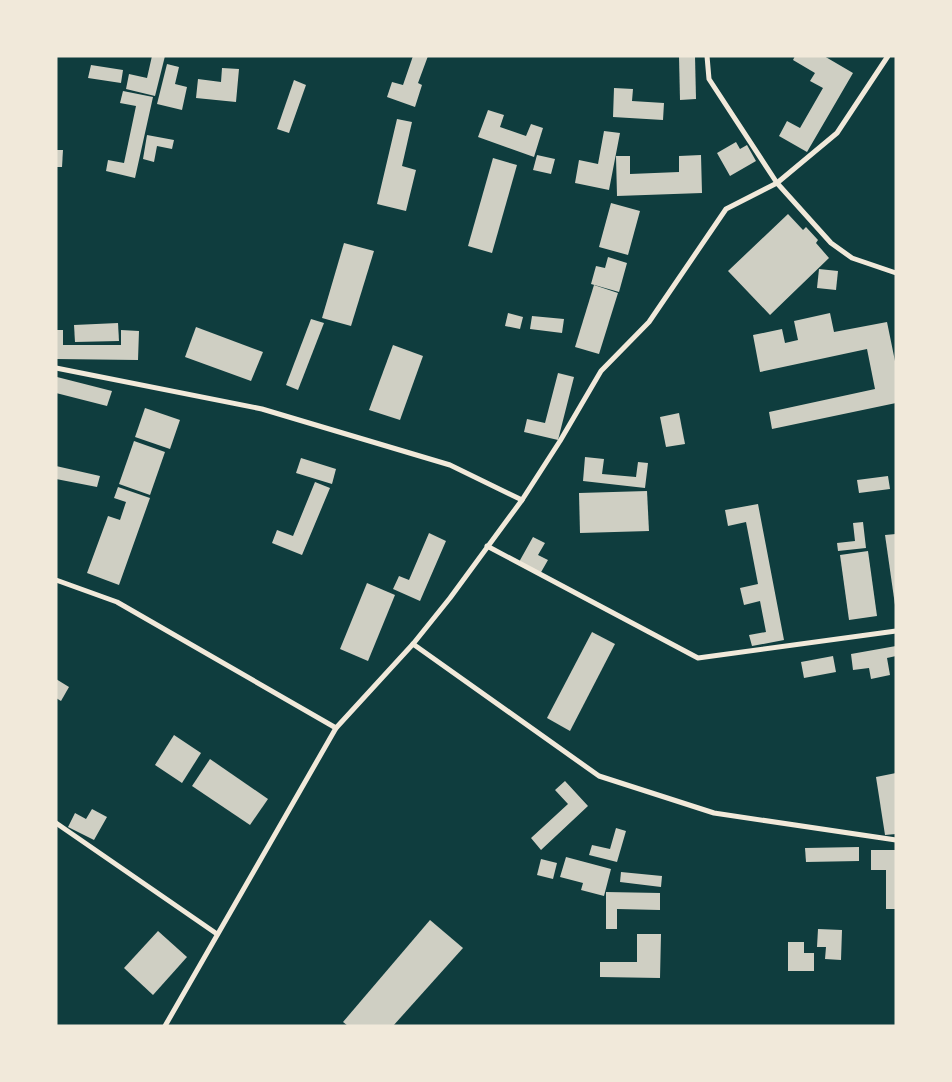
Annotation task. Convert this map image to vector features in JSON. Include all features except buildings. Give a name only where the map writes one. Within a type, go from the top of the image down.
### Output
[{"type":"street","points":[[707,56],[709,79],[777,183],[831,243],[852,258],[896,273]]},
{"type":"street","points":[[165,1026],[336,728],[413,644],[450,598],[522,500],[560,441],[601,371],[649,322],[726,209],[777,183],[837,133],[888,56]]},
{"type":"street","points":[[56,368],[262,409],[450,465],[522,500]]},
{"type":"street","points":[[487,546],[698,658],[896,631]]},
{"type":"street","points":[[56,580],[117,602],[336,728]]},
{"type":"street","points":[[413,644],[599,776],[714,813],[896,840]]},
{"type":"street","points":[[56,823],[217,934]]}]
